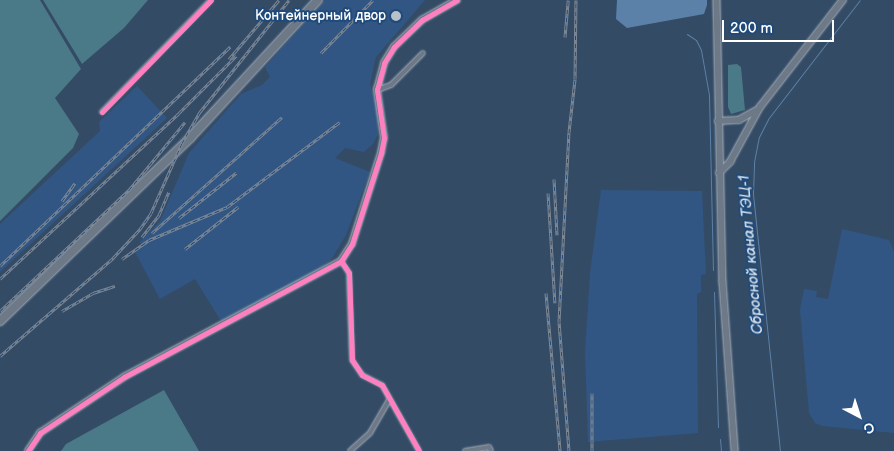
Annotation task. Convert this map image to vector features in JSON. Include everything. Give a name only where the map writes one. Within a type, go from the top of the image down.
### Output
[{"type":"highway","points":[[0,321],[190,138],[318,0]]},
{"type":"main road","points":[[28,451],[40,433],[124,377],[341,261],[352,244],[381,153],[384,138],[377,90],[380,73],[394,47],[422,20],[457,0]]},
{"type":"main road","points":[[717,0],[719,173],[735,451]]},
{"type":"main road","points":[[719,173],[730,162],[760,107],[843,0]]},
{"type":"main road","points":[[718,120],[739,120],[760,107]]},
{"type":"street","points":[[102,112],[211,0]]},
{"type":"street","points":[[377,90],[391,85],[423,53]]},
{"type":"street","points":[[341,261],[349,272],[352,360],[362,374],[380,383],[420,451]]},
{"type":"street","points":[[350,451],[370,433],[390,399]]},
{"type":"street","points":[[465,451],[489,447],[491,451]]},
{"type":"shaded area","points":[[0,0],[40,0],[81,69],[55,98],[79,134],[73,148],[0,221]]},
{"type":"shaded area","points":[[43,0],[148,0],[124,28],[82,64]]},
{"type":"shaded area","points":[[325,0],[425,0],[376,57],[370,84],[377,107],[378,134],[373,144],[364,152],[345,148],[335,158],[370,172],[346,235],[331,260],[313,274],[221,321],[195,279],[160,299],[135,252],[143,247],[140,242],[160,221],[189,153],[241,94],[262,85],[270,77],[265,67]]},
{"type":"shaded area","points":[[617,0],[707,0],[707,5],[704,14],[627,28],[616,19]]},
{"type":"shaded area","points":[[737,64],[741,67],[745,110],[731,114],[728,107],[728,65]]},
{"type":"shaded area","points":[[137,86],[167,118],[0,272],[0,224],[100,131],[99,122]]},
{"type":"shaded area","points":[[601,190],[702,191],[706,274],[701,275],[701,292],[697,294],[698,433],[588,442],[585,351],[590,273]]},
{"type":"shaded area","points":[[842,229],[889,240],[894,252],[894,433],[822,426],[815,423],[809,413],[800,310],[804,289],[817,291],[816,297],[828,299]]},
{"type":"shaded area","points":[[164,390],[199,451],[61,451],[66,444]]},
{"type":"waterway","name":"Сбросной канал ТЭЦ-1","points":[[780,451],[753,194],[754,162],[759,137],[768,119],[860,0]]},
{"type":"waterway","points":[[687,34],[696,40],[701,50],[709,95],[713,270]]},
{"type":"waterway","points":[[714,292],[718,427]]},
{"type":"waterway","points":[[720,439],[721,451]]},
{"type":"railway","points":[[229,59],[279,0]]},
{"type":"railway","points":[[0,356],[113,258],[140,229],[151,213],[182,143],[200,112],[289,0]]},
{"type":"railway","points":[[321,53],[373,0]]},
{"type":"railway","points":[[565,37],[568,0]]},
{"type":"railway","points":[[569,451],[559,322],[569,132],[575,79],[576,0]]},
{"type":"railway","points":[[0,266],[230,47]]},
{"type":"railway","points":[[0,279],[179,113],[236,56]]},
{"type":"railway","points":[[152,233],[282,117]]},
{"type":"railway","points":[[0,311],[129,190],[185,122]]},
{"type":"railway","points":[[122,259],[149,240],[227,207],[340,122]]},
{"type":"railway","points":[[179,218],[236,173]]},
{"type":"railway","points":[[554,179],[557,235]]},
{"type":"railway","points":[[62,201],[75,183]]},
{"type":"railway","points":[[142,237],[159,215],[169,192]]},
{"type":"railway","points":[[548,193],[555,303]]},
{"type":"railway","points":[[185,249],[238,207]]},
{"type":"railway","points":[[62,311],[93,293],[115,286]]},
{"type":"railway","points":[[546,293],[560,451]]},
{"type":"railway","points":[[592,393],[592,451]]},
{"type":"cycle path","points":[[102,112],[211,0]]},
{"type":"cycle path","points":[[28,451],[40,433],[124,377],[341,261],[352,244],[381,153],[384,138],[377,90],[384,63],[394,47],[422,20],[457,0]]},
{"type":"cycle path","points":[[341,261],[349,273],[352,360],[362,375],[382,385],[419,451]]},
{"type":"place","name":"Контейнерный двор","points":[[396,16]]}]
